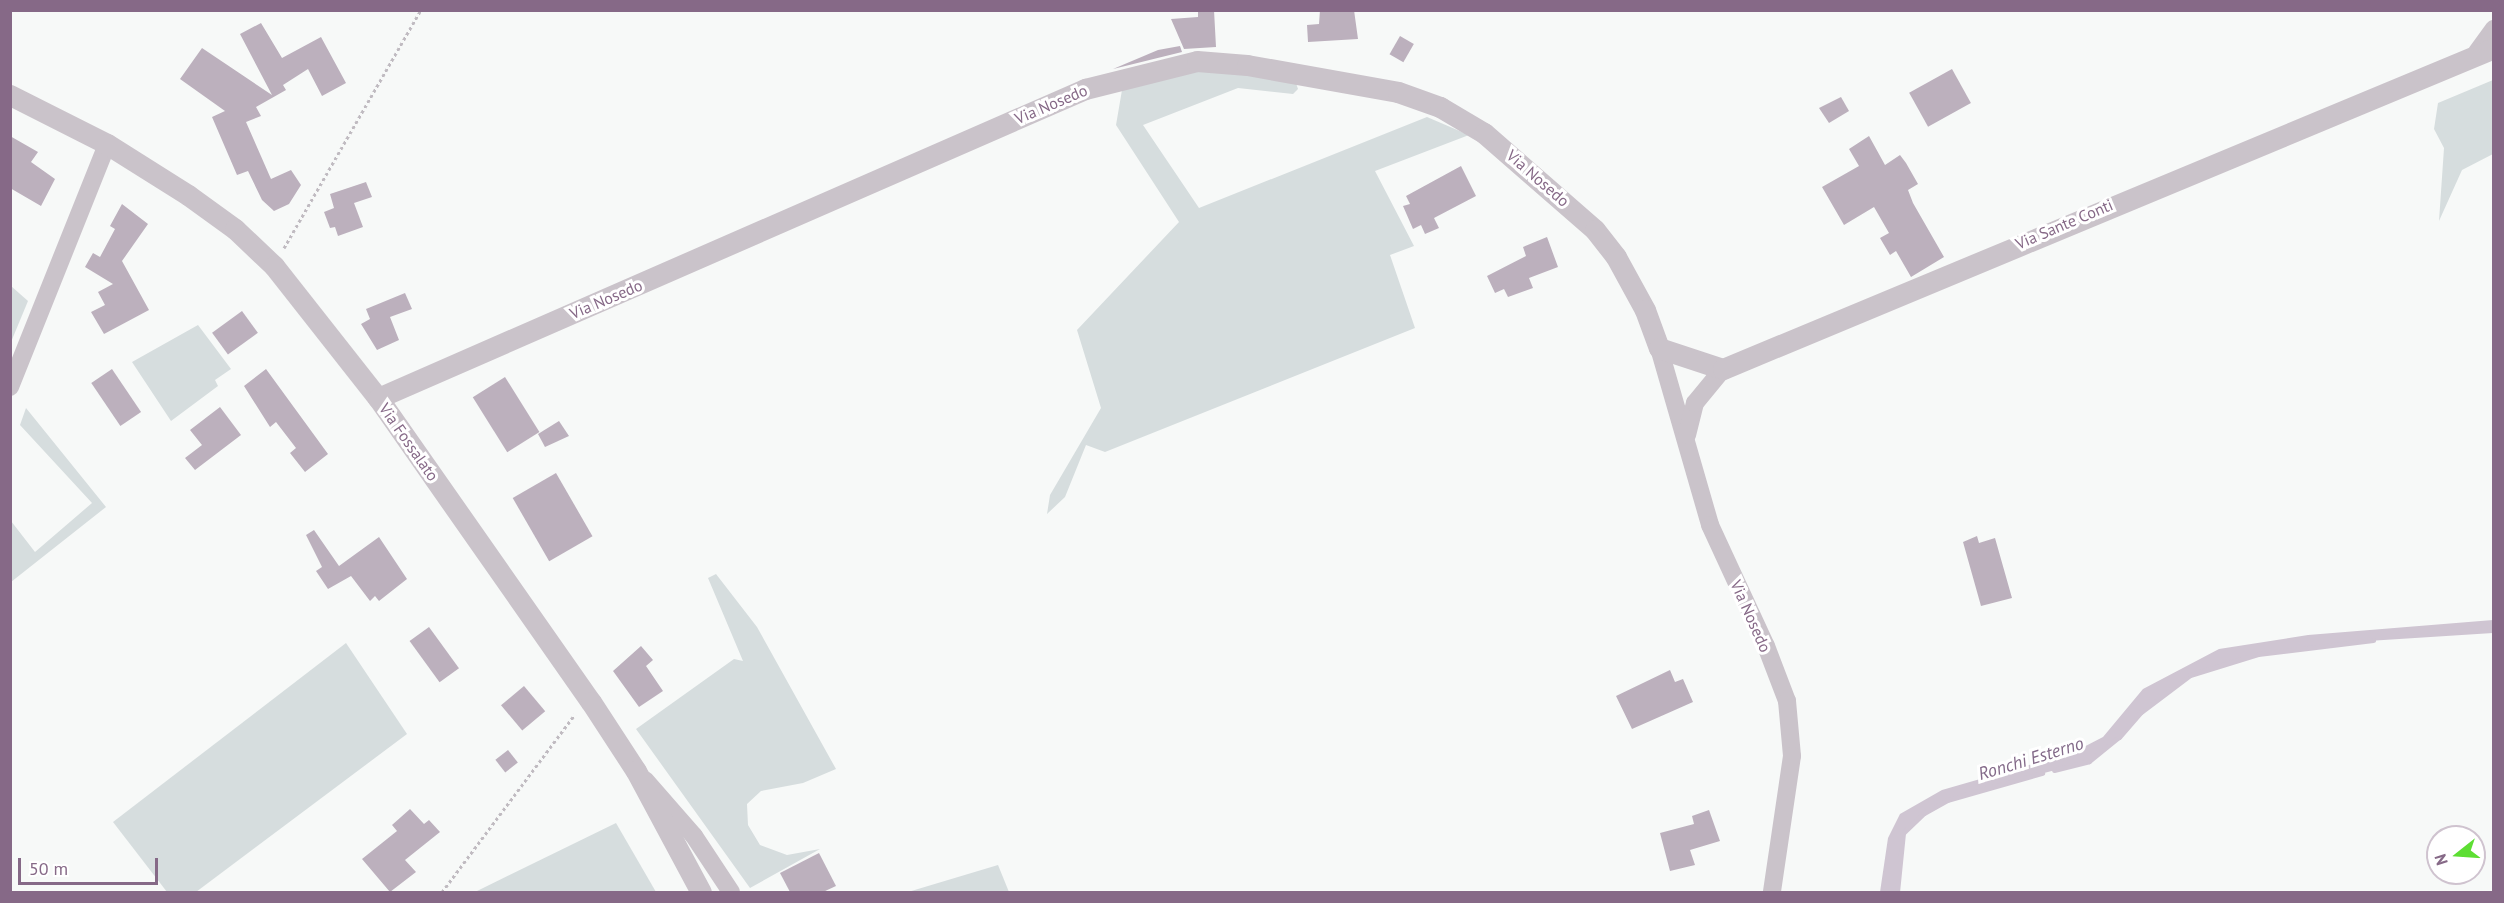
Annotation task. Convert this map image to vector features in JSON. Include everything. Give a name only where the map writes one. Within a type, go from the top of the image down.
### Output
[{"type":"street","name":"Via Sante Conti","points":[[1687,435],[1695,403],[1723,369],[2485,50],[2493,29]]},
{"type":"street","name":"Via Nosedo","points":[[378,398],[1084,88],[1197,61],[1247,65],[1398,92],[1440,107],[1484,133],[1595,230],[1616,256],[1645,310],[1687,435],[1690,466],[1710,525],[1766,646],[1787,701],[1792,756],[1772,892]]},
{"type":"street","name":"Via Fossalato","points":[[10,95],[107,144],[226,222],[274,266],[378,398],[591,702],[636,771],[702,892]]},
{"type":"street","points":[[10,387],[107,144]]},
{"type":"street","points":[[1659,348],[1723,369]]},
{"type":"street","points":[[636,771],[694,836],[731,892]]},
{"type":"path","points":[[274,266],[421,10]]},
{"type":"path","points":[[442,892],[573,716],[591,702]]},
{"type":"shaded area","points":[[1189,69],[1295,80],[1298,89],[1293,94],[1238,88],[1143,125],[1199,208],[1427,117],[1469,135],[1375,171],[1414,246],[1390,255],[1415,328],[1105,452],[1086,445],[1065,497],[1047,514],[1050,495],[1101,408],[1077,330],[1179,222],[1116,125],[1122,90]]},
{"type":"shaded area","points":[[2493,80],[2493,154],[2462,170],[2439,221],[2444,148],[2434,129],[2438,103]]},
{"type":"shaded area","points":[[11,286],[28,301],[11,342]]},
{"type":"shaded area","points":[[198,325],[231,369],[215,380],[218,386],[171,421],[132,362]]},
{"type":"shaded area","points":[[26,408],[106,507],[11,582],[11,521],[35,552],[92,503],[20,425]]},
{"type":"shaded area","points":[[716,574],[757,627],[836,769],[803,783],[761,791],[747,804],[748,825],[760,845],[787,855],[820,849],[750,888],[636,729],[734,659],[743,661],[708,578]]},
{"type":"shaded area","points":[[2493,620],[2493,633],[2368,641],[2258,654],[2190,675],[2141,712],[2119,737],[2089,761],[1947,799],[1924,813],[1903,833],[1897,892],[1880,892],[1888,838],[1900,814],[1942,790],[2074,752],[2103,737],[2143,689],[2219,649],[2308,635]]},
{"type":"shaded area","points":[[346,643],[407,734],[196,892],[167,892],[113,822]]},
{"type":"shaded area","points":[[616,823],[656,892],[475,892]]},
{"type":"shaded area","points":[[998,865],[1009,892],[908,892]]},
{"type":"building","points":[[1198,10],[1214,10],[1216,47],[1184,49],[1171,19],[1198,17]]},
{"type":"building","points":[[1320,10],[1354,10],[1358,39],[1308,42],[1307,25],[1319,24]]},
{"type":"building","points":[[261,23],[282,58],[321,37],[346,83],[322,96],[308,69],[283,85],[286,90],[256,107],[261,116],[246,122],[271,179],[291,170],[301,185],[289,204],[274,211],[262,200],[248,171],[237,175],[212,117],[225,111],[180,79],[202,48],[272,95],[240,34]]},
{"type":"building","points":[[1400,36],[1414,44],[1403,62],[1390,54]]},
{"type":"building","points":[[1180,46],[1182,52],[1113,69],[1158,50]]},
{"type":"building","points":[[1952,69],[1971,103],[1928,127],[1909,93]]},
{"type":"building","points":[[1841,97],[1849,111],[1829,123],[1819,108]]},
{"type":"building","points":[[10,136],[38,152],[31,162],[55,179],[41,206],[10,188]]},
{"type":"building","points":[[1869,136],[1885,165],[1900,155],[1906,163],[1918,184],[1908,190],[1913,203],[1944,257],[1911,277],[1896,251],[1890,255],[1880,238],[1889,233],[1874,207],[1844,225],[1822,187],[1859,166],[1849,149]]},
{"type":"building","points":[[1461,166],[1476,196],[1434,218],[1439,228],[1425,234],[1421,225],[1413,229],[1403,206],[1410,204],[1406,196]]},
{"type":"building","points":[[366,182],[372,197],[354,203],[363,227],[338,236],[335,227],[330,228],[324,212],[334,208],[330,194]]},
{"type":"building","points":[[122,204],[148,224],[122,261],[149,310],[104,334],[91,312],[105,305],[98,292],[113,284],[85,267],[93,253],[100,257],[115,229],[110,226]]},
{"type":"building","points":[[1547,237],[1558,267],[1529,278],[1533,288],[1508,297],[1504,289],[1495,293],[1487,276],[1526,256],[1523,247]]},
{"type":"building","points":[[405,293],[412,309],[390,317],[399,340],[377,350],[361,324],[370,319],[366,309]]},
{"type":"building","points":[[242,311],[258,333],[228,355],[212,333]]},
{"type":"building","points":[[112,369],[141,412],[120,426],[91,383]]},
{"type":"building","points":[[266,369],[328,454],[305,472],[290,453],[296,448],[276,422],[270,427],[244,386]]},
{"type":"building","points":[[505,377],[539,432],[507,452],[473,397]]},
{"type":"building","points":[[220,407],[241,435],[195,470],[185,458],[202,445],[190,430]]},
{"type":"building","points":[[559,421],[569,436],[545,447],[538,434]]},
{"type":"building","points":[[556,473],[592,536],[549,561],[513,498]]},
{"type":"building","points":[[314,530],[339,566],[379,537],[407,579],[379,601],[375,596],[370,601],[351,576],[328,589],[316,571],[322,567],[306,535]]},
{"type":"building","points":[[1977,536],[1979,543],[1995,538],[2012,598],[1981,606],[1963,542]]},
{"type":"building","points":[[429,627],[459,668],[440,682],[410,641]]},
{"type":"building","points":[[641,646],[653,660],[646,666],[663,691],[639,707],[613,671]]},
{"type":"building","points":[[1670,670],[1675,682],[1683,679],[1693,702],[1632,729],[1616,696]]},
{"type":"building","points":[[524,686],[545,711],[522,731],[501,705]]},
{"type":"building","points":[[508,750],[518,763],[505,772],[495,760]]},
{"type":"building","points":[[410,809],[424,824],[429,820],[440,832],[405,860],[416,872],[390,892],[362,859],[397,831],[392,825]]},
{"type":"building","points":[[1709,810],[1720,841],[1690,850],[1695,865],[1670,871],[1660,833],[1694,824],[1692,816]]},
{"type":"building","points":[[819,853],[836,886],[823,892],[790,892],[780,873]]},
{"type":"waterway","name":"Ronchi Esterno","points":[[2054,770],[2089,761],[2119,737],[2141,712],[2190,675],[2258,654],[2373,640]]},
{"type":"waterway","name":"Ronchi Esterno","points":[[1897,892],[1903,833],[1924,813],[1947,800],[2042,773]]}]
